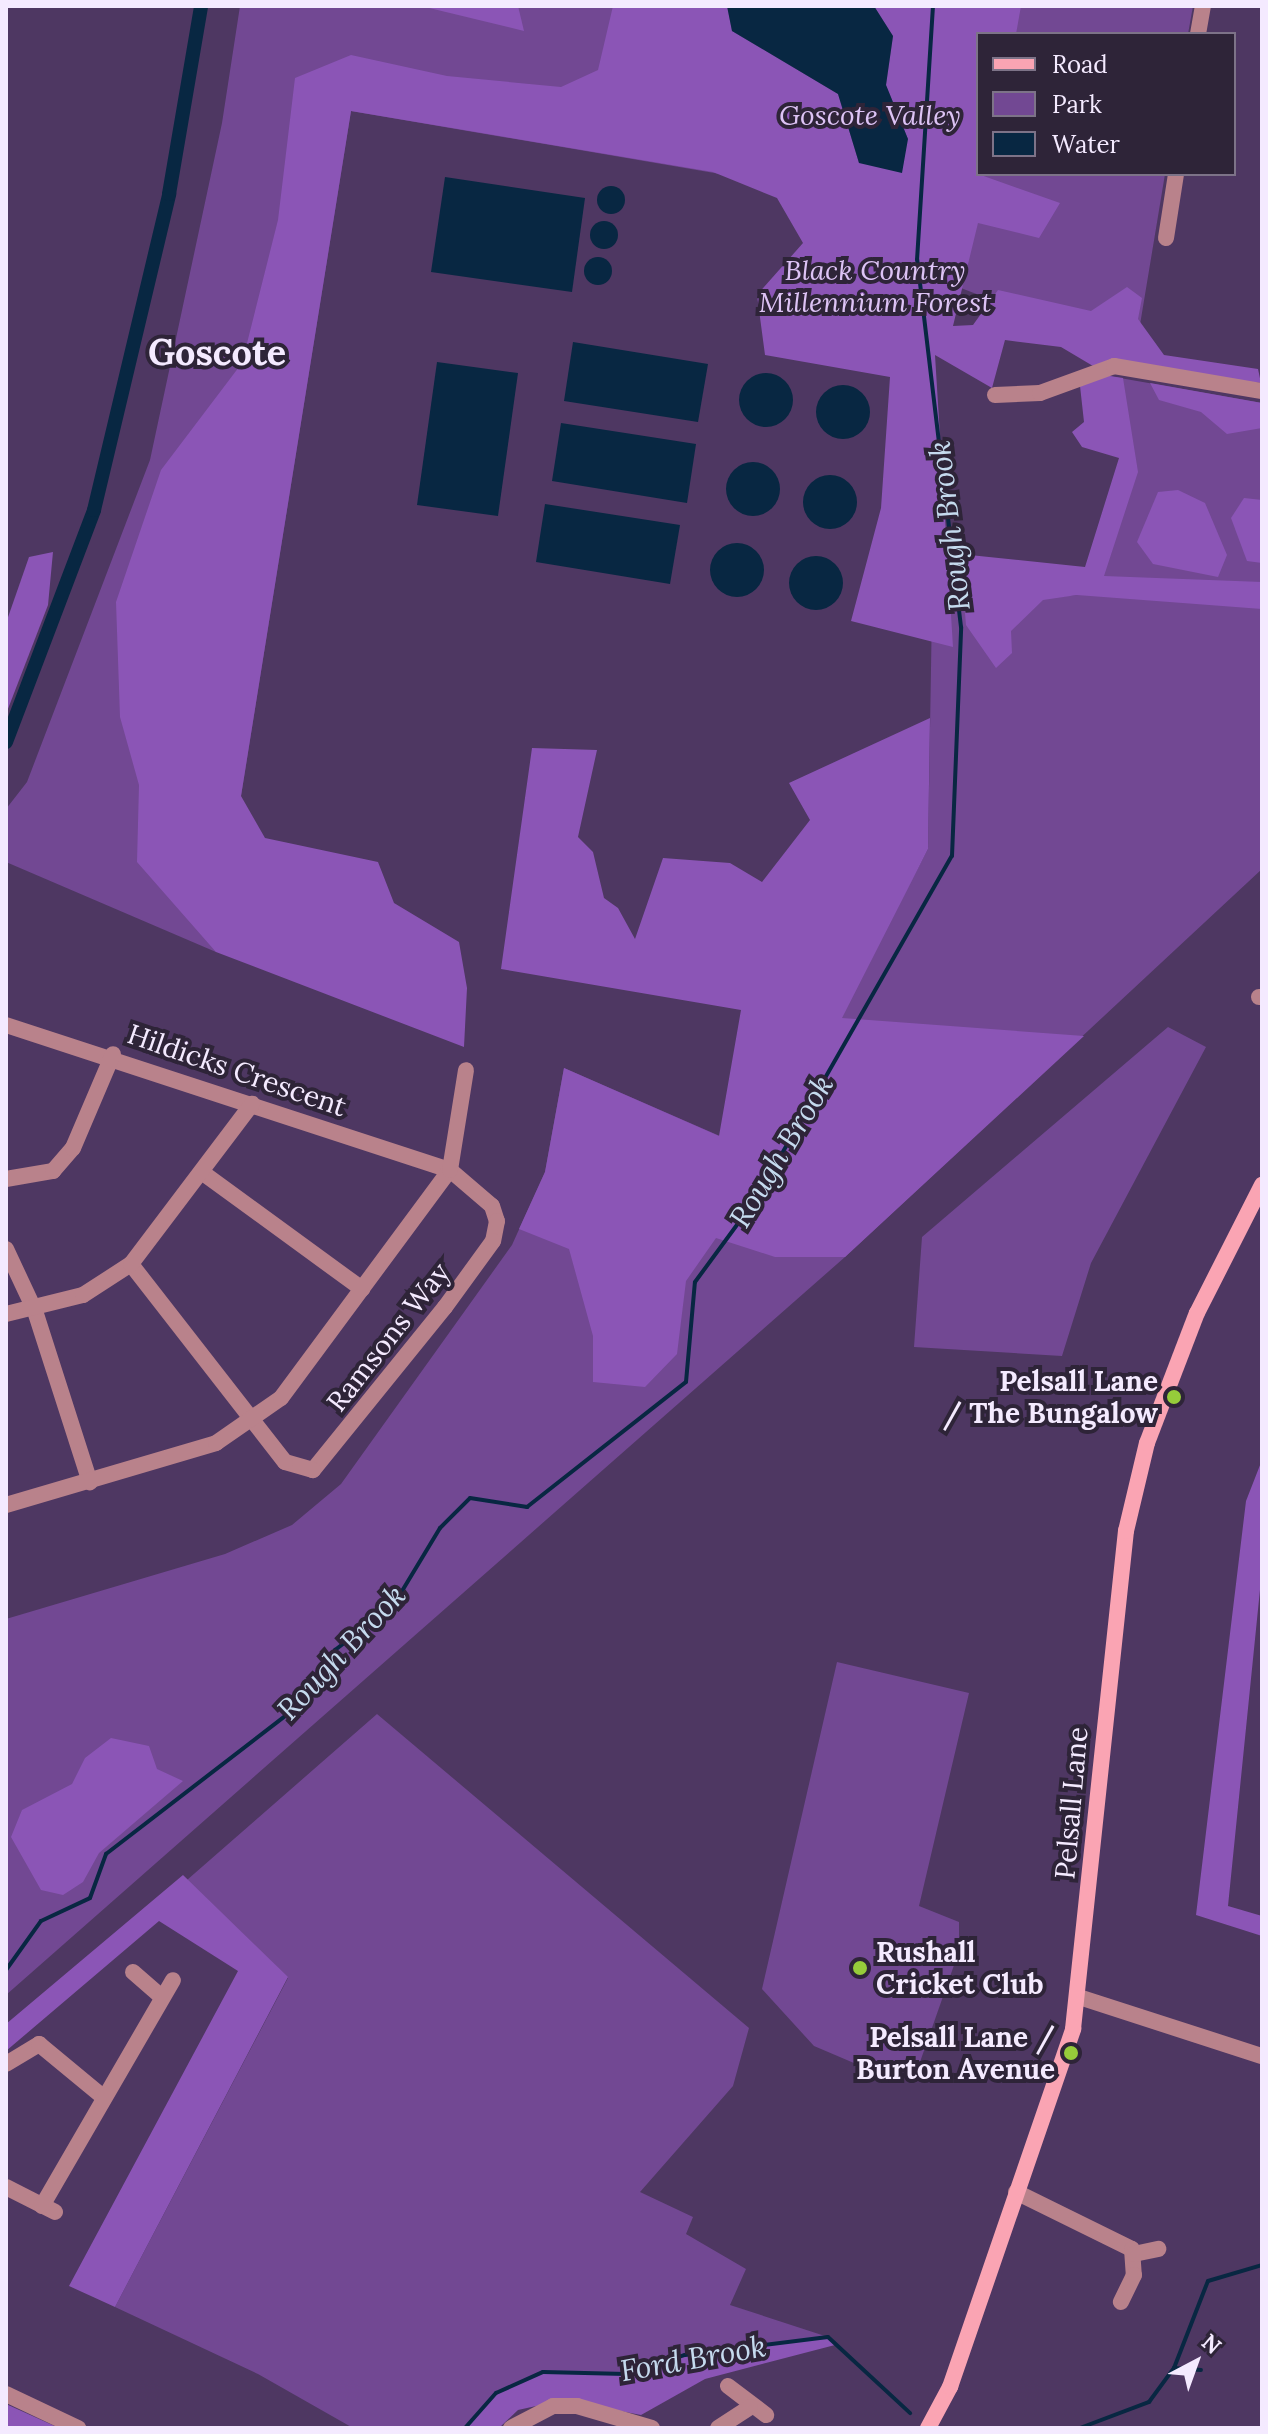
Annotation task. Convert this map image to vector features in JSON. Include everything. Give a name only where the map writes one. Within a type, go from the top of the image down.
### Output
[{"type":"main road","name":"Pelsall Lane","points":[[928,2428],[950,2387],[1079,1997],[1126,1531],[1147,1443],[1197,1313],[1262,1185]]},
{"type":"street","points":[[1198,32],[1203,6]]},
{"type":"street","points":[[1166,238],[1176,176]]},
{"type":"street","points":[[995,395],[1040,393],[1114,366],[1262,391]]},
{"type":"street","name":"Hildicks Crescent","points":[[6,1025],[113,1054],[450,1170]]},
{"type":"street","points":[[6,1179],[53,1171],[73,1148],[113,1054]]},
{"type":"street","points":[[6,1505],[167,1462],[254,1422],[281,1398],[450,1170],[466,1070]]},
{"type":"street","points":[[6,1314],[35,1311],[83,1295],[131,1264],[203,1173],[252,1104]]},
{"type":"street","name":"Ramsons Way","points":[[254,1422],[285,1462],[313,1470],[445,1307],[493,1241],[497,1221],[492,1206],[450,1170]]},
{"type":"street","points":[[203,1173],[362,1289]]},
{"type":"street","points":[[6,1249],[35,1311],[90,1482]]},
{"type":"street","points":[[131,1264],[254,1422]]},
{"type":"street","points":[[133,1972],[159,1995]]},
{"type":"street","points":[[6,2188],[48,2209],[103,2097],[159,1995],[173,1980]]},
{"type":"street","points":[[1079,1997],[1262,2056]]},
{"type":"street","points":[[6,2064],[39,2044],[103,2097]]},
{"type":"street","points":[[1016,2192],[1127,2243],[1134,2254],[1121,2302]]},
{"type":"street","points":[[1134,2254],[1158,2249]]},
{"type":"street","points":[[728,2386],[750,2407],[766,2415]]},
{"type":"street","points":[[6,2394],[78,2428]]},
{"type":"street","points":[[511,2428],[553,2406],[598,2410],[652,2428]]},
{"type":"street","points":[[718,2428],[750,2407]]},
{"type":"street","points":[[594,2428],[598,2410]]},
{"type":"green space","name":"Goscote Valley","points":[[240,6],[1193,6],[1188,32],[976,32],[976,176],[1165,176],[1135,355],[883,258],[790,186],[351,111],[216,952],[6,862],[6,809],[27,782],[150,460],[222,123]]},
{"type":"green space","points":[[421,6],[518,6],[524,31]]},
{"type":"green space","name":"Black Country Millennium Forest","points":[[613,6],[727,6],[732,31],[838,94],[859,163],[908,139],[886,85],[893,36],[874,6],[1021,6],[1016,32],[976,32],[976,176],[1060,203],[1039,238],[978,223],[953,326],[973,325],[998,290],[1091,311],[1127,287],[1142,298],[1138,319],[1164,355],[1258,369],[1261,383],[1093,366],[1061,347],[1005,340],[992,388],[935,355],[953,647],[851,621],[881,508],[890,377],[765,355],[757,295],[803,243],[777,198],[713,172],[351,111],[241,796],[265,838],[378,862],[394,903],[459,942],[467,988],[464,1047],[216,952],[137,862],[139,785],[120,717],[116,602],[161,470],[242,363],[278,220],[295,78],[351,55],[447,76],[561,87],[598,70]]},
{"type":"green space","points":[[1103,375],[1262,403],[1262,869],[845,1257],[6,1995],[6,1619],[225,1554],[292,1525],[341,1484],[512,1245],[545,1172],[564,1068],[766,1156],[928,849],[932,608],[1077,595],[1120,457]]},
{"type":"green space","points":[[1103,375],[1123,378],[1138,472],[1104,576],[1262,582],[1262,609],[1077,595],[1043,600],[1011,631],[1012,653],[996,668],[966,625],[960,554],[1085,567],[1119,458],[1082,447],[1072,432],[1084,422],[1079,377]]},
{"type":"green space","points":[[1150,383],[1262,403],[1262,428],[1227,434],[1201,412],[1159,400]]},
{"type":"green space","points":[[1178,490],[1205,503],[1227,555],[1218,577],[1153,564],[1137,542],[1158,492]]},
{"type":"green space","points":[[1244,498],[1262,500],[1262,563],[1247,561],[1231,518]]},
{"type":"green space","points":[[53,552],[48,605],[6,714],[6,623],[29,557]]},
{"type":"green space","points":[[930,718],[928,849],[842,1018],[1084,1036],[845,1257],[775,1257],[716,1238],[686,1281],[677,1354],[645,1387],[593,1382],[593,1336],[569,1249],[519,1229],[545,1172],[564,1068],[719,1136],[741,1010],[501,969],[532,748],[597,750],[578,837],[593,852],[604,898],[618,908],[635,939],[663,858],[730,863],[762,882],[810,820],[789,783]]},
{"type":"green space","points":[[1168,1027],[1206,1047],[1091,1263],[1062,1356],[914,1347],[922,1237]]},
{"type":"green space","points":[[1262,1460],[1262,1570],[1228,1906],[1262,1916],[1262,1936],[1196,1915],[1246,1501]]},
{"type":"green space","points":[[837,1662],[969,1693],[919,1906],[959,1922],[959,1951],[920,2062],[868,2069],[814,2046],[762,1989]]},
{"type":"green space","points":[[377,1714],[749,2028],[733,2086],[640,2192],[693,2217],[686,2234],[746,2269],[730,2305],[828,2337],[682,2354],[626,2374],[543,2372],[496,2393],[465,2428],[353,2428],[258,2374],[115,2307],[288,1978],[187,1880]]},
{"type":"green space","points":[[111,1738],[149,1746],[157,1769],[183,1781],[99,1853],[83,1882],[63,1895],[41,1890],[11,1837],[22,1810],[72,1784],[85,1758]]},
{"type":"green space","points":[[183,1875],[288,1977],[115,2307],[69,2286],[238,1971],[159,1921],[6,2051],[6,2024]]},
{"type":"green space","points":[[828,2337],[835,2345],[705,2379],[641,2415],[563,2400],[518,2410],[499,2428],[465,2428],[496,2393],[543,2372],[626,2374],[685,2355]]},
{"type":"green space","points":[[6,2404],[59,2428],[6,2428]]},
{"type":"water","points":[[727,6],[874,6],[893,36],[886,85],[908,139],[902,173],[859,163],[838,94],[732,31]]},
{"type":"water","points":[[445,177],[585,198],[572,292],[431,272]]},
{"type":"water","points":[[611,186],[621,190],[625,200],[621,210],[611,214],[601,210],[597,200],[601,190]]},
{"type":"water","points":[[604,221],[614,225],[618,235],[614,245],[604,249],[594,245],[590,235],[594,225]]},
{"type":"water","points":[[598,257],[608,261],[612,271],[608,281],[598,285],[588,281],[584,271],[588,261]]},
{"type":"water","points":[[573,342],[708,364],[698,422],[564,401]]},
{"type":"water","points":[[437,362],[518,373],[498,516],[417,505]]},
{"type":"water","points":[[766,373],[785,381],[793,400],[785,419],[766,427],[747,419],[739,400],[747,381]]},
{"type":"water","points":[[843,385],[862,393],[870,412],[862,431],[843,439],[824,431],[816,412],[824,393]]},
{"type":"water","points":[[561,423],[696,444],[687,503],[552,481]]},
{"type":"water","points":[[753,462],[772,470],[780,489],[772,508],[753,516],[734,508],[726,489],[734,470]]},
{"type":"water","points":[[830,475],[849,483],[857,502],[849,521],[830,529],[811,521],[803,502],[811,483]]},
{"type":"water","points":[[545,504],[680,525],[670,584],[536,562]]},
{"type":"water","points":[[737,543],[756,551],[764,570],[756,589],[737,597],[718,589],[710,570],[718,551]]},
{"type":"water","points":[[816,556],[835,564],[843,583],[835,602],[816,610],[797,602],[789,583],[797,564]]},
{"type":"waterway","points":[[6,742],[94,510],[169,194],[201,6]]},
{"type":"waterway","name":"Rough Brook","points":[[6,1970],[41,1921],[90,1898],[106,1854],[301,1704],[335,1650],[393,1606],[440,1528],[470,1498],[527,1507],[686,1382],[695,1282],[756,1199],[952,856],[961,627],[917,260],[933,6]]},
{"type":"waterway","name":"Ford Brook","points":[[1174,2368],[1208,2281],[1262,2265]]},
{"type":"waterway","name":"Ford Brook","points":[[465,2428],[496,2393],[543,2372],[626,2374],[685,2355],[828,2337],[910,2413]]},
{"type":"waterway","name":"Ford Brook","points":[[1080,2428],[1149,2402],[1174,2368],[1201,2370]]},
{"type":"place","name":"Pelsall Lane / The Bungalow","points":[[1174,1397]]},
{"type":"place","name":"Rushall Cricket Club","points":[[860,1968]]},
{"type":"place","name":"Pelsall Lane / Burton Avenue","points":[[1071,2053]]},
{"type":"district","name":"Goscote","points":[[217,353]]}]
